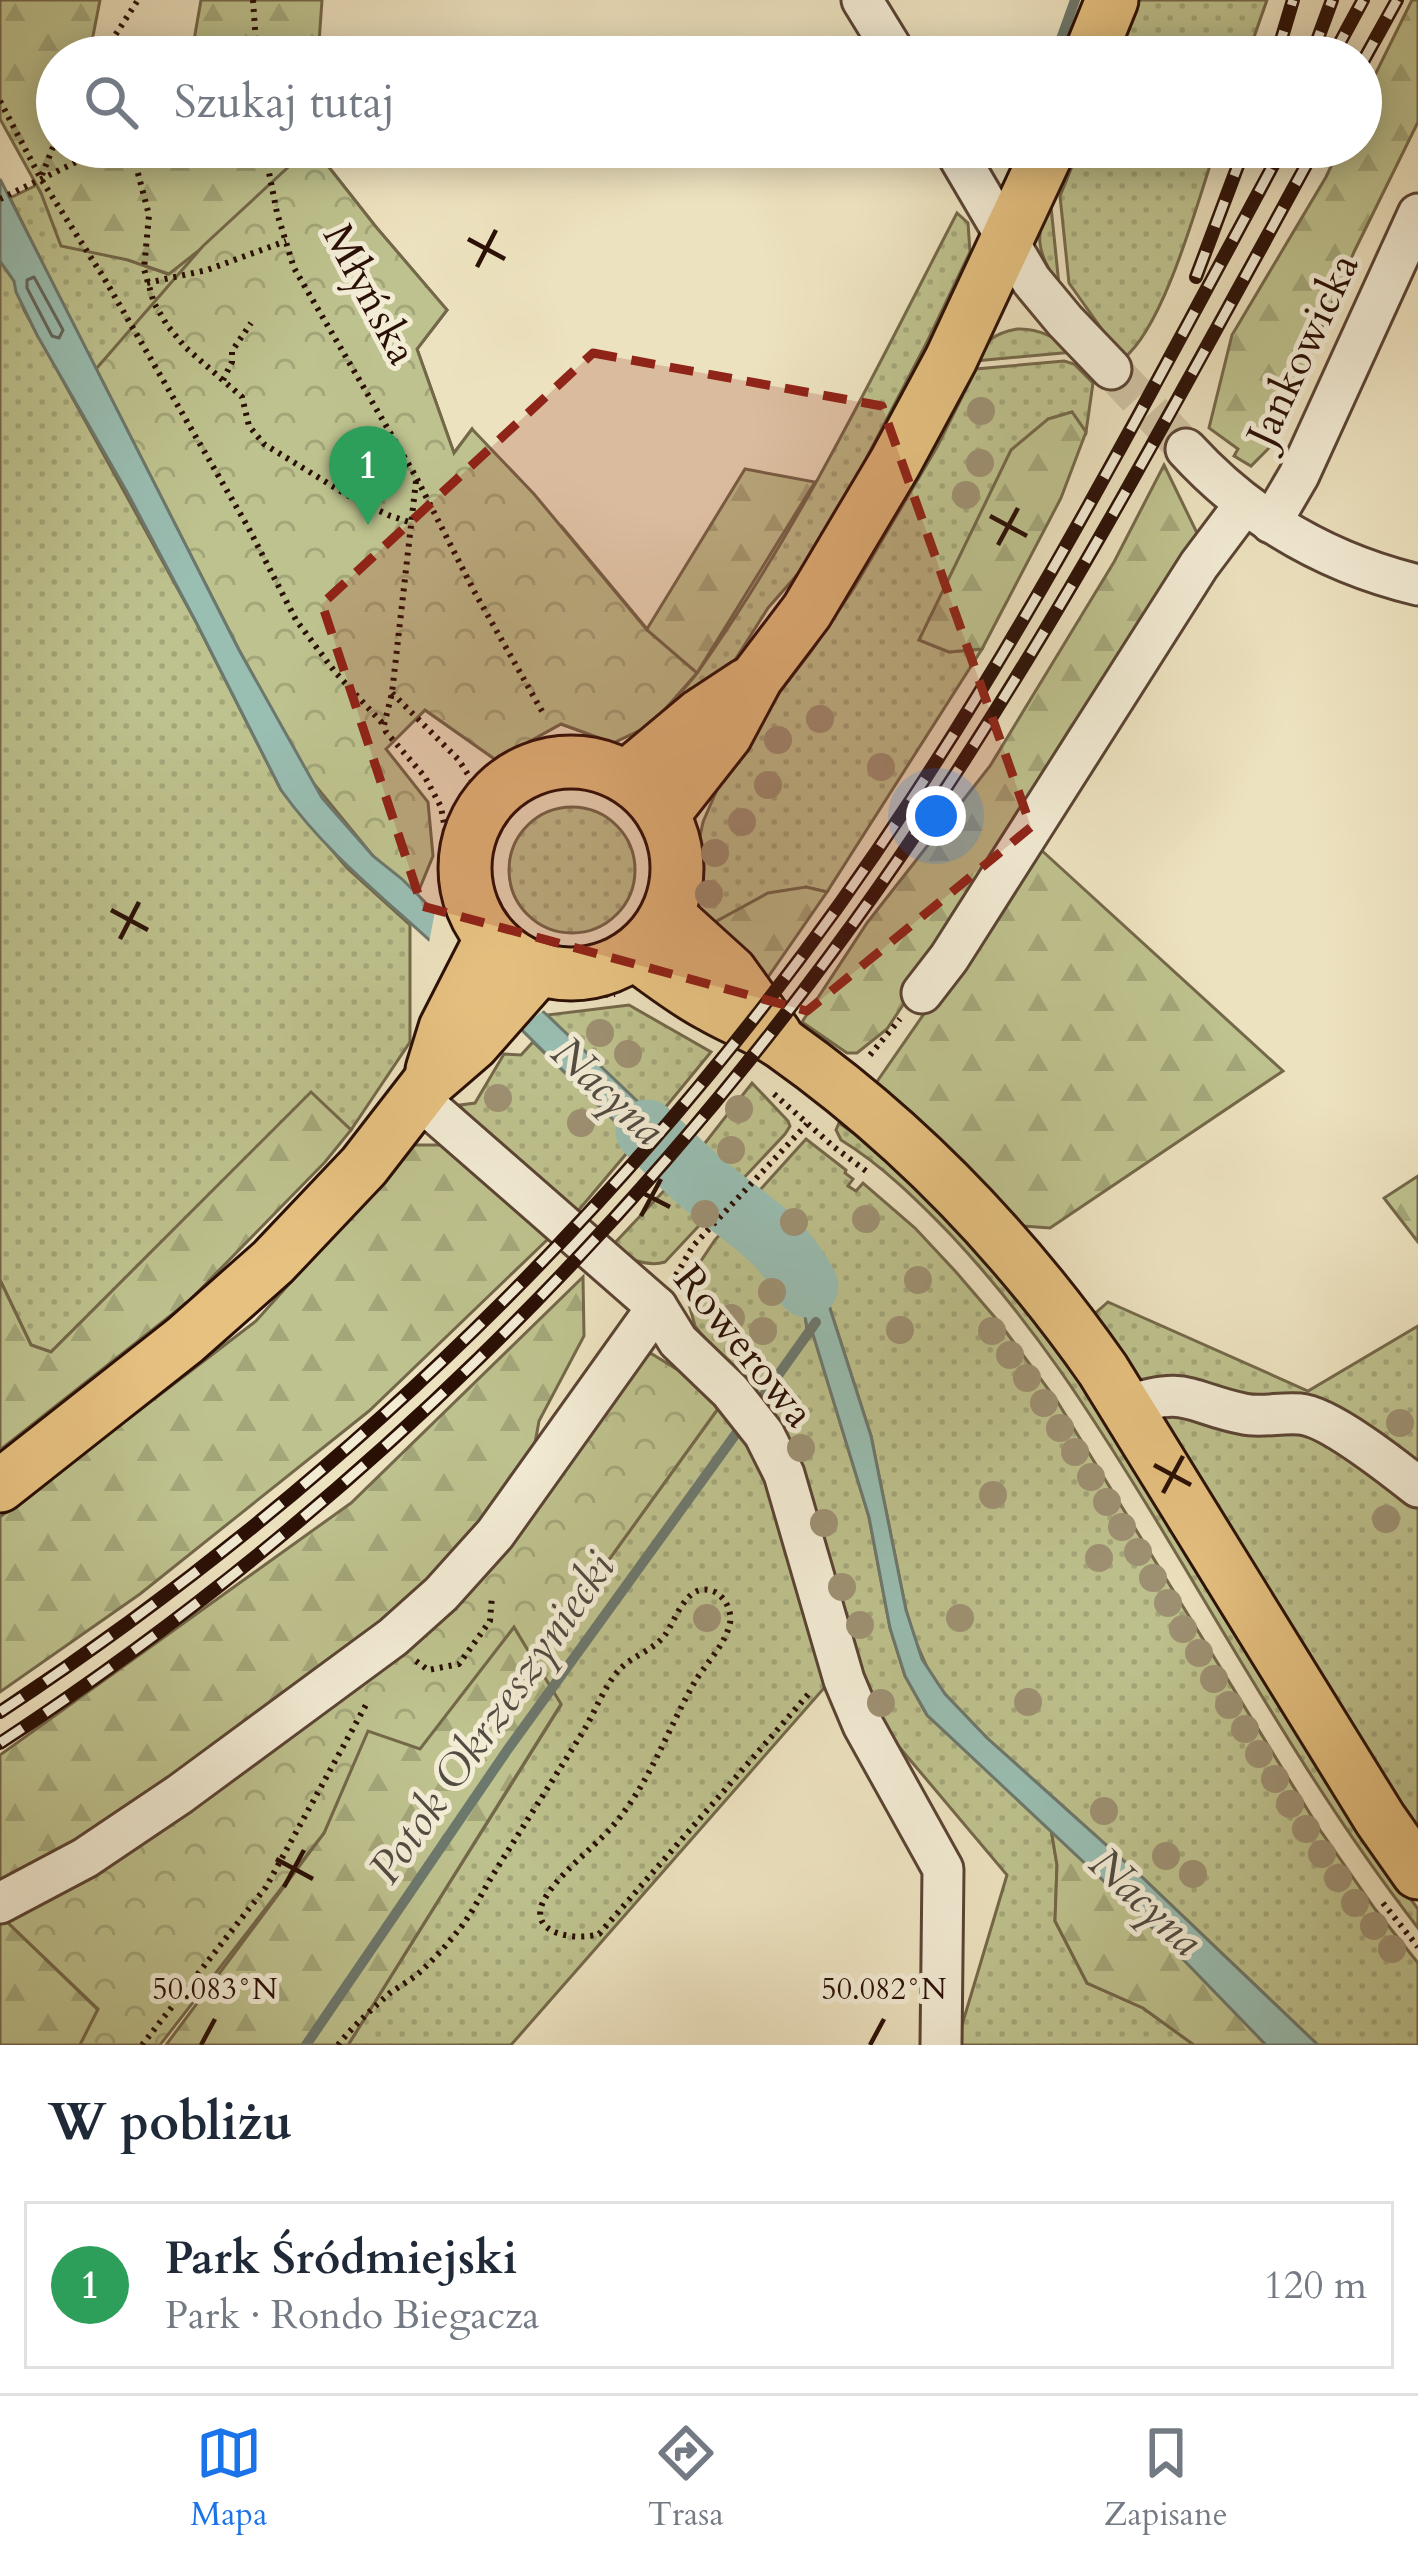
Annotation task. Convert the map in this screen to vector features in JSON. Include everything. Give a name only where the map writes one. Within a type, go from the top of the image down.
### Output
[{"type":"main road","points":[[1097,36],[1112,0]]},
{"type":"main road","points":[[663,815],[726,735],[895,463],[951,359],[1041,168]]},
{"type":"main road","points":[[626,777],[700,715],[758,677]]},
{"type":"main road","points":[[459,1036],[472,906],[465,870],[471,833],[489,801],[523,774],[564,762],[606,768],[626,777],[663,815],[677,864],[674,898],[653,936],[617,964],[578,974],[539,970],[471,925]]},
{"type":"main road","points":[[667,914],[731,972],[779,1041]]},
{"type":"main road","points":[[634,954],[706,1004],[779,1041],[898,1136],[984,1220],[1055,1303],[1127,1406],[1380,1819],[1398,1884]]},
{"type":"main road","points":[[0,1486],[247,1287],[352,1180],[459,1036],[539,970]]},
{"type":"street","points":[[862,0],[884,36]]},
{"type":"street","points":[[965,168],[1048,302],[1111,369]]},
{"type":"street","name":"Jankowicka","points":[[1258,514],[1300,476],[1418,214]]},
{"type":"street","name":"Jankowicka","points":[[1186,449],[1214,480],[1258,514],[1320,552],[1418,585]]},
{"type":"street","points":[[922,993],[949,958],[1199,565],[1258,514]]},
{"type":"street","name":"Rowerowa","points":[[423,1090],[657,1307],[677,1341],[749,1415],[784,1474],[839,1661],[863,1725],[943,1869],[941,2045]]},
{"type":"street","points":[[0,1903],[86,1858],[179,1794],[393,1637],[441,1594],[495,1534],[657,1307]]},
{"type":"street","points":[[1127,1406],[1176,1394],[1249,1416],[1304,1413],[1373,1452],[1418,1487]]},
{"type":"path","points":[[115,36],[138,0]]},
{"type":"path","points":[[253,0],[256,36]]},
{"type":"path","points":[[0,101],[248,527],[296,620],[425,777],[441,807],[446,835],[443,880],[471,925]]},
{"type":"path","points":[[41,178],[43,168]]},
{"type":"path","points":[[0,199],[62,168]]},
{"type":"path","points":[[137,168],[149,215],[144,269],[166,325],[242,397],[249,426],[264,444],[359,502],[412,523]]},
{"type":"path","name":"Młyńska","points":[[268,168],[294,268],[416,477],[544,713]]},
{"type":"path","points":[[147,283],[207,270],[286,241]]},
{"type":"path","points":[[223,380],[232,351],[251,323]]},
{"type":"path","points":[[384,725],[392,693],[416,477]]},
{"type":"path","points":[[392,693],[458,759],[489,801]]},
{"type":"path","points":[[866,1059],[922,993]]},
{"type":"path","points":[[657,1307],[693,1246],[807,1124],[871,1174]]},
{"type":"path","points":[[338,2045],[391,1993],[418,1974],[462,1927],[615,1674],[664,1636],[692,1594],[715,1592],[726,1602],[732,1615],[728,1629],[637,1794],[544,1901],[544,1922],[566,1938],[599,1934],[839,1661]]},
{"type":"path","points":[[402,1652],[428,1670],[459,1664],[490,1621],[492,1598]]},
{"type":"path","points":[[142,2045],[266,1887],[374,1690]]},
{"type":"path","points":[[1398,1884],[1418,1947]]},
{"type":"highlighted area","points":[[593,353],[882,406],[1031,827],[807,1011],[422,906],[322,604]]},
{"type":"green space","points":[[0,0],[100,0],[93,36],[36,36],[36,168],[330,168],[447,310],[417,349],[454,453],[472,429],[548,563],[562,527],[647,629],[745,469],[815,482],[697,673],[651,725],[613,743],[561,724],[496,760],[425,710],[385,749],[193,556],[110,399],[202,248],[169,274],[61,246],[41,193],[0,119]]},
{"type":"green space","points":[[201,0],[322,0],[319,36],[195,36]]},
{"type":"green space","points":[[1138,0],[1267,0],[1254,36],[1124,36]]},
{"type":"green space","points":[[1412,0],[1418,0],[1418,122],[1354,252],[1272,445],[1251,466],[1234,456],[1238,449],[1209,428],[1232,335],[1330,168],[1382,168],[1382,61]]},
{"type":"green space","points":[[287,168],[330,168],[447,310],[417,349],[454,453],[472,429],[534,494],[647,630],[697,673],[651,725],[613,743],[561,724],[496,760],[425,710],[386,749],[428,802],[433,856],[417,895],[373,856],[310,779],[96,369],[203,246]]},
{"type":"green space","points":[[1071,168],[1209,168],[1166,291],[1138,343],[1123,359],[1069,283],[1060,196]]},
{"type":"green space","points":[[37,185],[41,193],[128,260],[168,274],[203,246],[110,399],[10,198]]},
{"type":"green space","points":[[1050,197],[1059,285],[1040,242]]},
{"type":"green space","points":[[957,213],[968,223],[970,252],[833,522],[735,660],[697,702],[651,725],[700,669],[771,560]]},
{"type":"green space","points":[[0,261],[196,622],[281,790],[347,868],[410,925],[410,1042],[351,1130],[311,1093],[51,1352],[31,1345],[0,1280]]},
{"type":"green space","points":[[1017,329],[1047,335],[1073,352],[975,361],[991,339]]},
{"type":"green space","points":[[1074,364],[1093,383],[1086,432],[1072,412],[1048,419],[919,640],[949,652],[982,649],[827,892],[806,887],[706,927],[688,894],[703,822],[732,755],[854,588],[937,447],[976,369]]},
{"type":"green space","points":[[1072,412],[1086,432],[1061,498],[982,649],[949,652],[919,640],[1011,450],[1048,419]]},
{"type":"green space","points":[[1164,465],[1198,535],[1088,726],[887,1029],[857,1053],[847,1053],[802,1022],[867,923],[990,766],[1114,562]]},
{"type":"green space","points":[[572,807],[596,812],[617,825],[630,846],[635,870],[630,894],[617,915],[596,928],[572,933],[548,928],[527,915],[514,894],[509,870],[514,846],[527,825],[548,812]]},
{"type":"green space","points":[[1039,848],[1283,1071],[1050,1228],[1023,1226],[876,1083]]},
{"type":"green space","points":[[806,887],[827,892],[762,986],[706,927],[768,893]]},
{"type":"green space","points":[[629,1005],[711,1052],[655,1120],[547,1015]]},
{"type":"green space","points":[[533,1042],[637,1141],[572,1218],[460,1105],[475,1103],[504,1054],[521,1055]]},
{"type":"green space","points":[[752,1083],[788,1121],[785,1134],[665,1262],[644,1263],[609,1249],[676,1178],[701,1200],[719,1180],[694,1157]]},
{"type":"green space","points":[[311,1092],[351,1130],[325,1162],[189,1301],[0,1450],[0,1280],[31,1345],[51,1352]]},
{"type":"green space","points":[[839,1123],[918,1184],[1046,1325],[1418,1909],[1418,1928],[1313,1778],[1060,1370],[951,1235],[885,1172],[841,1140],[836,1130]]},
{"type":"green space","points":[[806,1139],[846,1170],[853,1179],[848,1186],[856,1191],[863,1183],[915,1228],[998,1321],[1057,1401],[1320,1830],[1418,1963],[1418,2045],[1318,2045],[945,1694],[914,1638],[871,1436],[825,1293],[797,1244],[762,1209],[743,1230],[786,1274],[800,1300],[807,1330],[812,1330],[869,1517],[890,1628],[905,1676],[927,1715],[1051,1829],[1057,1865],[1055,1921],[1087,1983],[1143,2008],[1194,2045],[956,2045],[1007,1875],[879,1723],[743,1388],[695,1326],[684,1286],[715,1240]]},
{"type":"green space","points":[[414,1145],[451,1145],[548,1239],[369,1411],[140,1594],[0,1692],[0,1517],[256,1321]]},
{"type":"green space","points":[[1418,1176],[1418,1242],[1384,1198]]},
{"type":"green space","points":[[583,1277],[584,1336],[539,1421],[532,1460],[422,1588],[318,1674],[38,1871],[0,1890],[0,1755],[351,1503]]},
{"type":"green space","points":[[1108,1302],[1308,1391],[1418,1326],[1418,1840],[1091,1317]]},
{"type":"green space","points":[[635,1353],[652,1354],[725,1399],[535,1662],[514,1627],[420,1749],[368,1731],[324,1833],[160,2045],[80,2045],[98,2009],[2,1917],[413,1643]]},
{"type":"green space","points":[[725,1399],[764,1455],[832,1679],[511,2045],[348,2045],[561,1705],[535,1662]]},
{"type":"green space","points":[[514,1627],[561,1704],[348,2045],[166,2045],[324,1833],[368,1730],[420,1748]]},
{"type":"green space","points":[[1051,1829],[1266,2045],[1194,2045],[1143,2008],[1087,1983],[1055,1921],[1057,1865]]},
{"type":"green space","points":[[2,1917],[98,2010],[80,2045],[0,2045]]},
{"type":"water","points":[[0,179],[239,650],[322,798],[373,856],[720,1180],[701,1201],[342,860],[281,790],[127,492],[0,261]]},
{"type":"water","points":[[762,1208],[797,1244],[825,1293],[871,1436],[906,1610],[922,1659],[945,1694],[1318,2045],[1266,2045],[1141,1916],[927,1715],[905,1676],[890,1628],[869,1517],[812,1331],[807,1330],[800,1300],[786,1274],[743,1230]]},
{"type":"pier","points":[[436,906],[547,1008],[518,1029],[428,948]]},
{"type":"pier","points":[[658,1115],[698,1153],[671,1183],[633,1146]]},
{"type":"waterway","points":[[1062,36],[1075,0]]},
{"type":"waterway","name":"Nacyna","points":[[647,1131],[776,1243],[807,1286]]},
{"type":"waterway","points":[[754,1409],[816,1322]]},
{"type":"waterway","name":"Potok Okrzeszyniecki","points":[[306,2045],[508,1749],[743,1424]]},
{"type":"tunnel","points":[[1111,369],[1186,449]]},
{"type":"railway","points":[[1282,36],[1293,0]]},
{"type":"railway","points":[[1319,36],[1332,0]]},
{"type":"railway","points":[[1343,36],[1363,0]]},
{"type":"railway","points":[[1377,36],[1397,0]]},
{"type":"railway","points":[[1196,277],[1237,168]]},
{"type":"railway","points":[[0,1712],[134,1619],[385,1414],[502,1302],[613,1185],[719,1062],[818,934],[962,721],[1104,478],[1272,168]]},
{"type":"railway","points":[[0,1743],[127,1656],[366,1463],[587,1248],[689,1133],[786,1014],[938,801],[1107,524],[1305,168]]},
{"type":"place","name":"Park Śródmiejski","points":[[368,525]]}]
